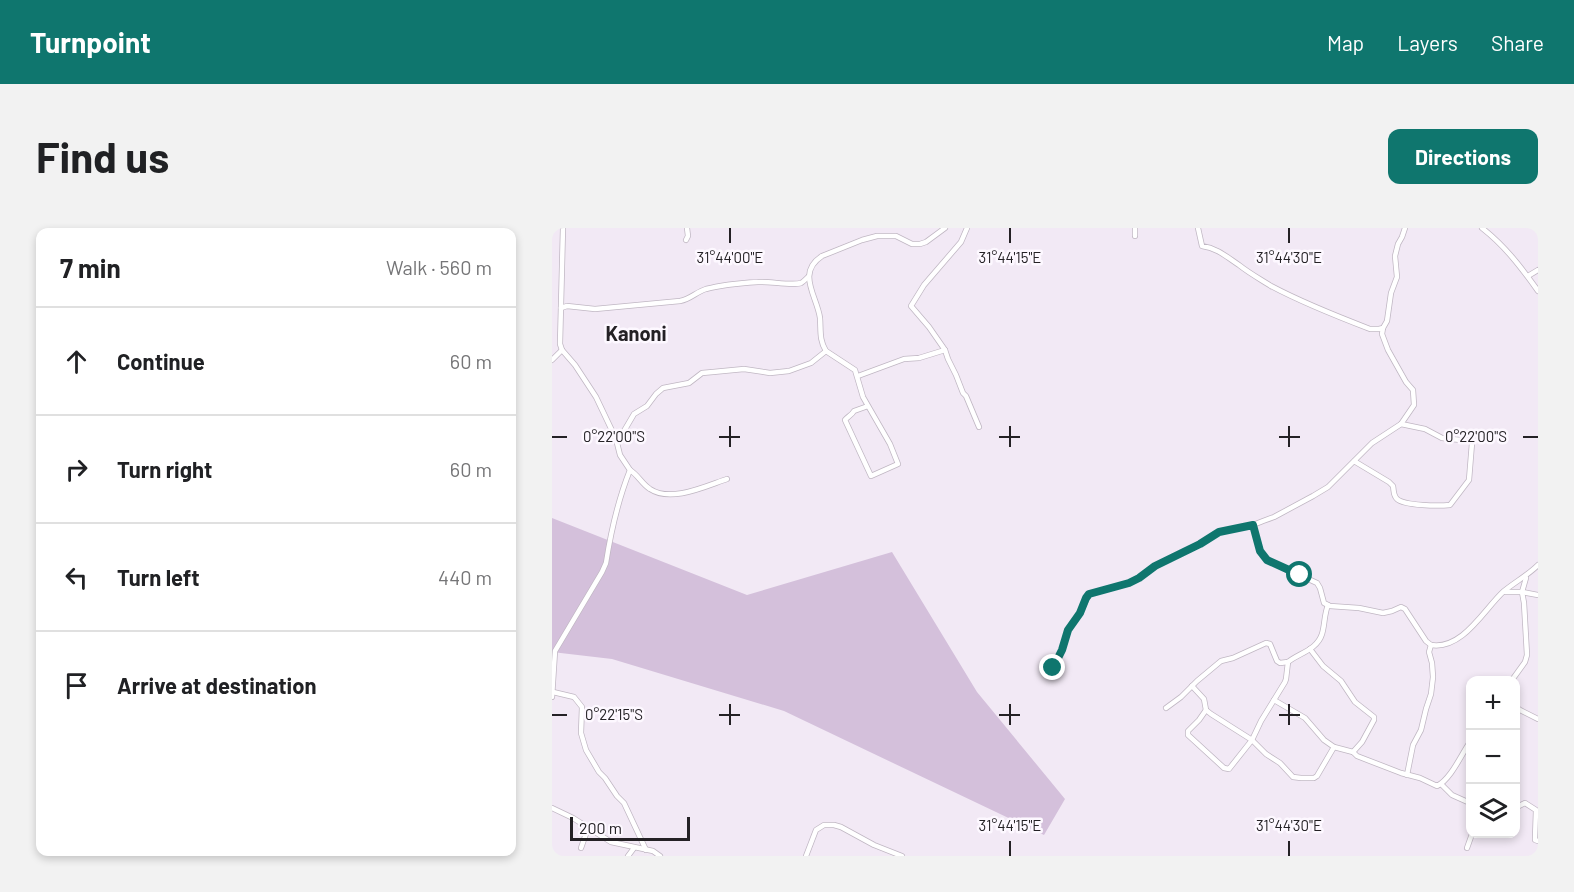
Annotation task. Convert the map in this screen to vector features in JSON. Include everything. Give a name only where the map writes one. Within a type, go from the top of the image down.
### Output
[{"type":"street","points":[[563,228],[560,344],[596,397],[616,439],[620,455],[630,470],[648,488],[661,494],[679,494],[727,479]]},
{"type":"street","points":[[686,240],[687,228]]},
{"type":"street","points":[[561,308],[567,306],[595,309],[681,301],[706,289],[757,282],[801,283],[808,277],[816,260],[862,240],[877,236],[893,236],[916,245],[926,242],[945,228]]},
{"type":"street","points":[[967,228],[961,242],[924,285],[911,306],[945,350],[979,427]]},
{"type":"street","points":[[1135,228],[1135,237]]},
{"type":"street","points":[[1198,228],[1202,246],[1228,256],[1284,293],[1310,306],[1370,329],[1383,328]]},
{"type":"street","points":[[1053,668],[1068,630],[1089,594],[1129,583],[1155,566],[1219,532],[1253,525],[1274,517],[1328,487],[1372,443],[1401,424],[1414,405],[1413,390],[1388,350],[1382,334],[1387,321],[1390,293],[1397,277],[1395,256],[1404,228]]},
{"type":"street","points":[[1482,228],[1496,239],[1515,260],[1538,291]]},
{"type":"street","points":[[1528,276],[1538,270]]},
{"type":"street","points":[[808,277],[810,290],[820,315],[821,341],[826,351],[853,368],[858,376],[863,397],[890,444],[898,464],[871,476],[845,420],[854,411],[868,406]]},
{"type":"street","points":[[561,301],[567,306]]},
{"type":"street","points":[[552,360],[562,350]]},
{"type":"street","points":[[858,376],[904,359],[919,358],[945,350]]},
{"type":"street","points":[[616,439],[624,431],[634,414],[646,406],[663,388],[693,382],[699,375],[707,372],[744,369],[770,373],[789,371],[811,363],[826,351]]},
{"type":"street","points":[[1354,461],[1389,482],[1393,486],[1396,498],[1401,501],[1445,505],[1452,503],[1469,480],[1472,443],[1459,439],[1442,438],[1425,429],[1401,424]]},
{"type":"street","points":[[630,470],[623,484],[606,563],[555,651],[553,694],[574,697],[582,707],[581,733],[586,750],[599,772],[624,803],[646,850]]},
{"type":"street","points":[[1253,525],[1260,551],[1267,560],[1317,583],[1324,603],[1330,606],[1359,608],[1383,613],[1401,607],[1405,609],[1426,641],[1434,646],[1449,643],[1469,630],[1504,592],[1538,565]]},
{"type":"street","points":[[1515,676],[1527,655],[1522,592],[1526,576]]},
{"type":"street","points":[[1504,592],[1538,595]]},
{"type":"street","points":[[1166,708],[1221,661],[1266,643],[1270,644],[1277,662],[1280,663],[1288,662],[1310,649],[1318,642],[1322,634],[1324,615],[1328,605]]},
{"type":"street","points":[[1407,775],[1413,745],[1421,730],[1431,694],[1433,677],[1429,652],[1431,645]]},
{"type":"street","points":[[1310,649],[1323,666],[1341,681],[1355,702],[1374,717],[1362,742],[1353,752]]},
{"type":"street","points":[[1206,710],[1188,731],[1188,735],[1224,768],[1229,768],[1252,740],[1286,679],[1288,662]]},
{"type":"street","points":[[1191,687],[1204,699],[1206,710],[1252,740],[1293,777],[1314,778],[1317,776],[1334,747]]},
{"type":"street","points":[[1274,700],[1305,718],[1324,740],[1334,747],[1353,752],[1357,756],[1437,786],[1442,784],[1466,749]]},
{"type":"street","points":[[1520,711],[1538,718]]},
{"type":"street","points":[[1442,784],[1452,795],[1466,801]]},
{"type":"street","points":[[1520,805],[1525,803],[1536,810],[1535,840],[1538,841]]},
{"type":"street","points":[[552,807],[611,842],[653,851],[660,856]]},
{"type":"street","points":[[806,856],[816,830],[828,824],[841,827],[874,845],[902,856]]},
{"type":"street","points":[[581,848],[588,828]]},
{"type":"street","points":[[1467,848],[1471,838]]},
{"type":"street","points":[[628,856],[634,848]]},
{"type":"shaded area","points":[[552,518],[747,595],[892,552],[977,692],[1065,799],[1044,835],[784,711],[612,659],[552,652]]},
{"type":"district","name":"Kanoni","points":[[636,333]]},
{"type":"route","points":[[1053,668],[1068,630],[1089,594],[1129,583],[1155,566],[1219,532],[1253,525],[1260,551],[1267,560],[1300,575]]}]
